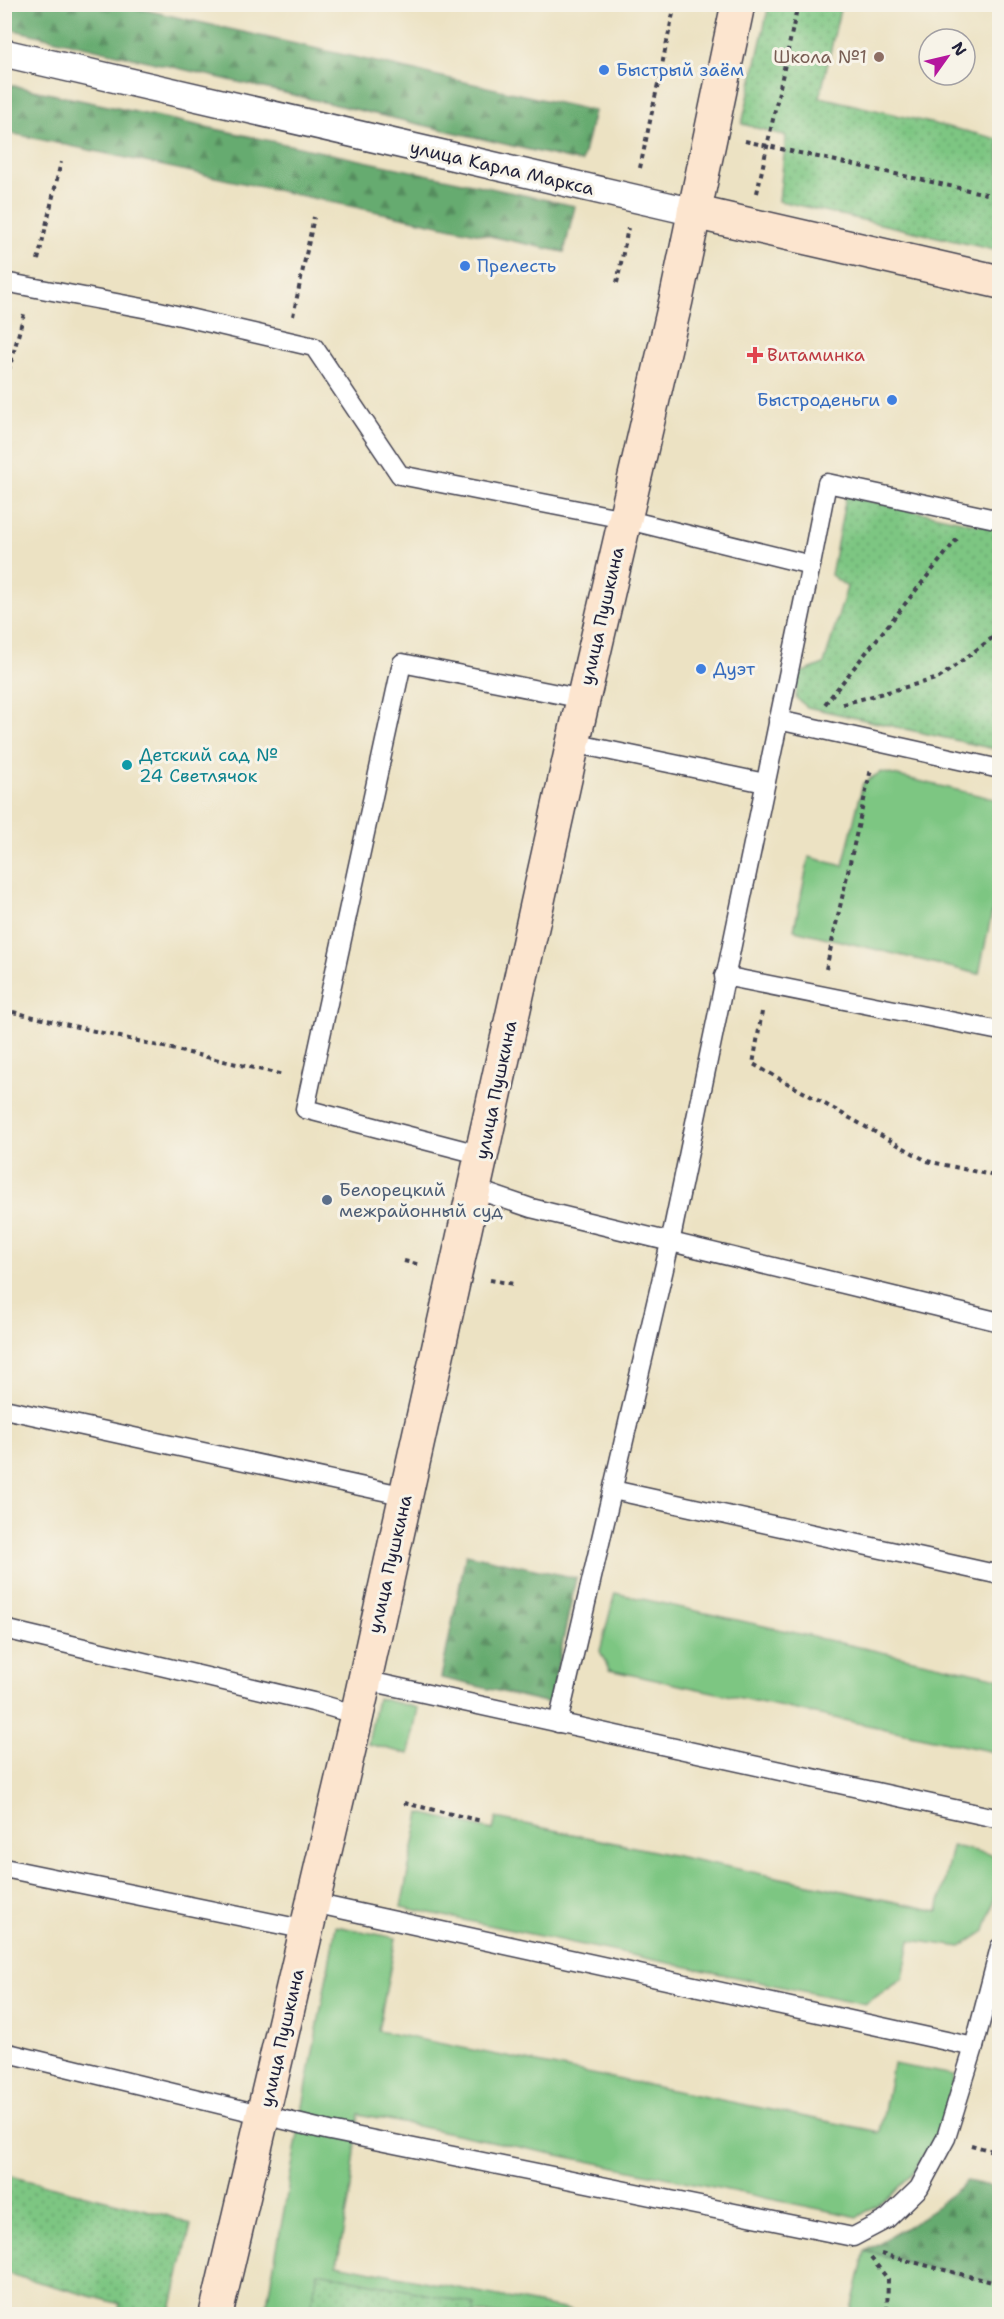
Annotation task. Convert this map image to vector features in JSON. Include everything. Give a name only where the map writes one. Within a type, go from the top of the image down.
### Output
[{"type":"main road","name":"улица Пушкина","points":[[216,2314],[357,1715],[573,743],[676,300],[738,4]]},
{"type":"main road","name":"улица Карла Маркса","points":[[694,212],[999,282]]},
{"type":"street","name":"улица Карла Маркса","points":[[4,53],[694,212]]},
{"type":"lane","points":[[4,282],[159,311],[314,346],[400,475],[624,519],[811,565]]},
{"type":"lane","points":[[558,1723],[670,1243],[827,483],[999,519]]},
{"type":"lane","points":[[482,1155],[305,1109],[402,663],[583,699]]},
{"type":"lane","points":[[778,720],[999,769]]},
{"type":"lane","points":[[573,743],[765,783]]},
{"type":"lane","points":[[724,976],[999,1030]]},
{"type":"lane","points":[[475,1189],[531,1208],[999,1322]]},
{"type":"lane","points":[[4,1409],[406,1496]]},
{"type":"lane","points":[[613,1490],[999,1575]]},
{"type":"lane","points":[[4,1629],[313,1702],[357,1715]]},
{"type":"lane","points":[[364,1680],[999,1819]]},
{"type":"lane","points":[[4,1868],[310,1916],[974,2047]]},
{"type":"lane","points":[[4,2052],[217,2102],[263,2116],[859,2244],[919,2188],[946,2138],[974,2047],[999,1947]]},
{"type":"path","points":[[650,120],[675,4]]},
{"type":"path","points":[[756,196],[798,4]]},
{"type":"path","points":[[741,140],[999,197]]},
{"type":"path","points":[[287,341],[314,217]]},
{"type":"path","points":[[831,708],[820,711],[977,515]]},
{"type":"path","points":[[842,705],[939,678],[999,632]]},
{"type":"path","points":[[821,995],[878,742]]},
{"type":"path","points":[[767,984],[753,1064],[927,1161],[999,1177]]},
{"type":"path","points":[[4,1010],[311,1082]]},
{"type":"path","points":[[404,1261],[432,1267]]},
{"type":"path","points":[[490,1280],[514,1284]]},
{"type":"path","points":[[404,1803],[482,1821]]},
{"type":"path","points":[[859,2244],[999,2284]]},
{"type":"path","points":[[859,2244],[888,2280],[887,2314]]},
{"type":"green space","points":[[5,4],[123,5],[594,111],[582,162],[5,28]]},
{"type":"green space","points":[[769,5],[841,5],[820,97],[999,139],[999,251],[779,201],[786,136],[742,124]]},
{"type":"green space","points":[[5,84],[575,206],[564,252],[5,132]]},
{"type":"green space","points":[[846,496],[999,529],[999,750],[807,707],[796,698],[798,674],[824,664],[847,587],[831,575]]},
{"type":"green space","points":[[881,772],[999,800],[999,879],[979,974],[794,930],[809,857],[843,866],[863,783]]},
{"type":"green space","points":[[466,1554],[576,1578],[550,1703],[441,1678]]},
{"type":"green space","points":[[615,1593],[999,1678],[999,1753],[609,1670],[600,1651]]},
{"type":"green space","points":[[377,1698],[418,1708],[409,1754],[368,1744]]},
{"type":"green space","points":[[420,1813],[493,1830],[496,1818],[938,1911],[952,1846],[999,1856],[998,1875],[985,1931],[961,1947],[910,1940],[903,1979],[865,2004],[401,1907]]},
{"type":"green space","points":[[336,1926],[396,1938],[378,2031],[880,2132],[893,2064],[955,2075],[940,2128],[915,2170],[891,2196],[858,2217],[359,2114],[350,2196],[337,2264],[588,2314],[265,2314]]},
{"type":"green space","points":[[5,2175],[166,2215],[191,2225],[170,2314],[118,2314],[120,2304],[5,2273]]},
{"type":"green space","points":[[967,2181],[999,2188],[999,2284],[865,2251],[924,2217]]},
{"type":"green space","points":[[865,2251],[999,2284],[999,2314],[850,2314]]},
{"type":"green space","points":[[318,2272],[475,2304],[473,2314],[309,2314]]},
{"type":"place","name":"Школа №1","points":[[879,57]]},
{"type":"place","name":"Быстрый заём","points":[[604,70]]},
{"type":"place","name":"Прелесть","points":[[465,266]]},
{"type":"place","name":"Витаминка","points":[[755,355]]},
{"type":"place","name":"Быстроденьги","points":[[892,400]]},
{"type":"place","name":"Дуэт","points":[[701,669]]},
{"type":"place","name":"Детский сад № 24 Светлячок","points":[[127,765]]},
{"type":"place","name":"Белорецкий межрайонный суд","points":[[327,1200]]}]
